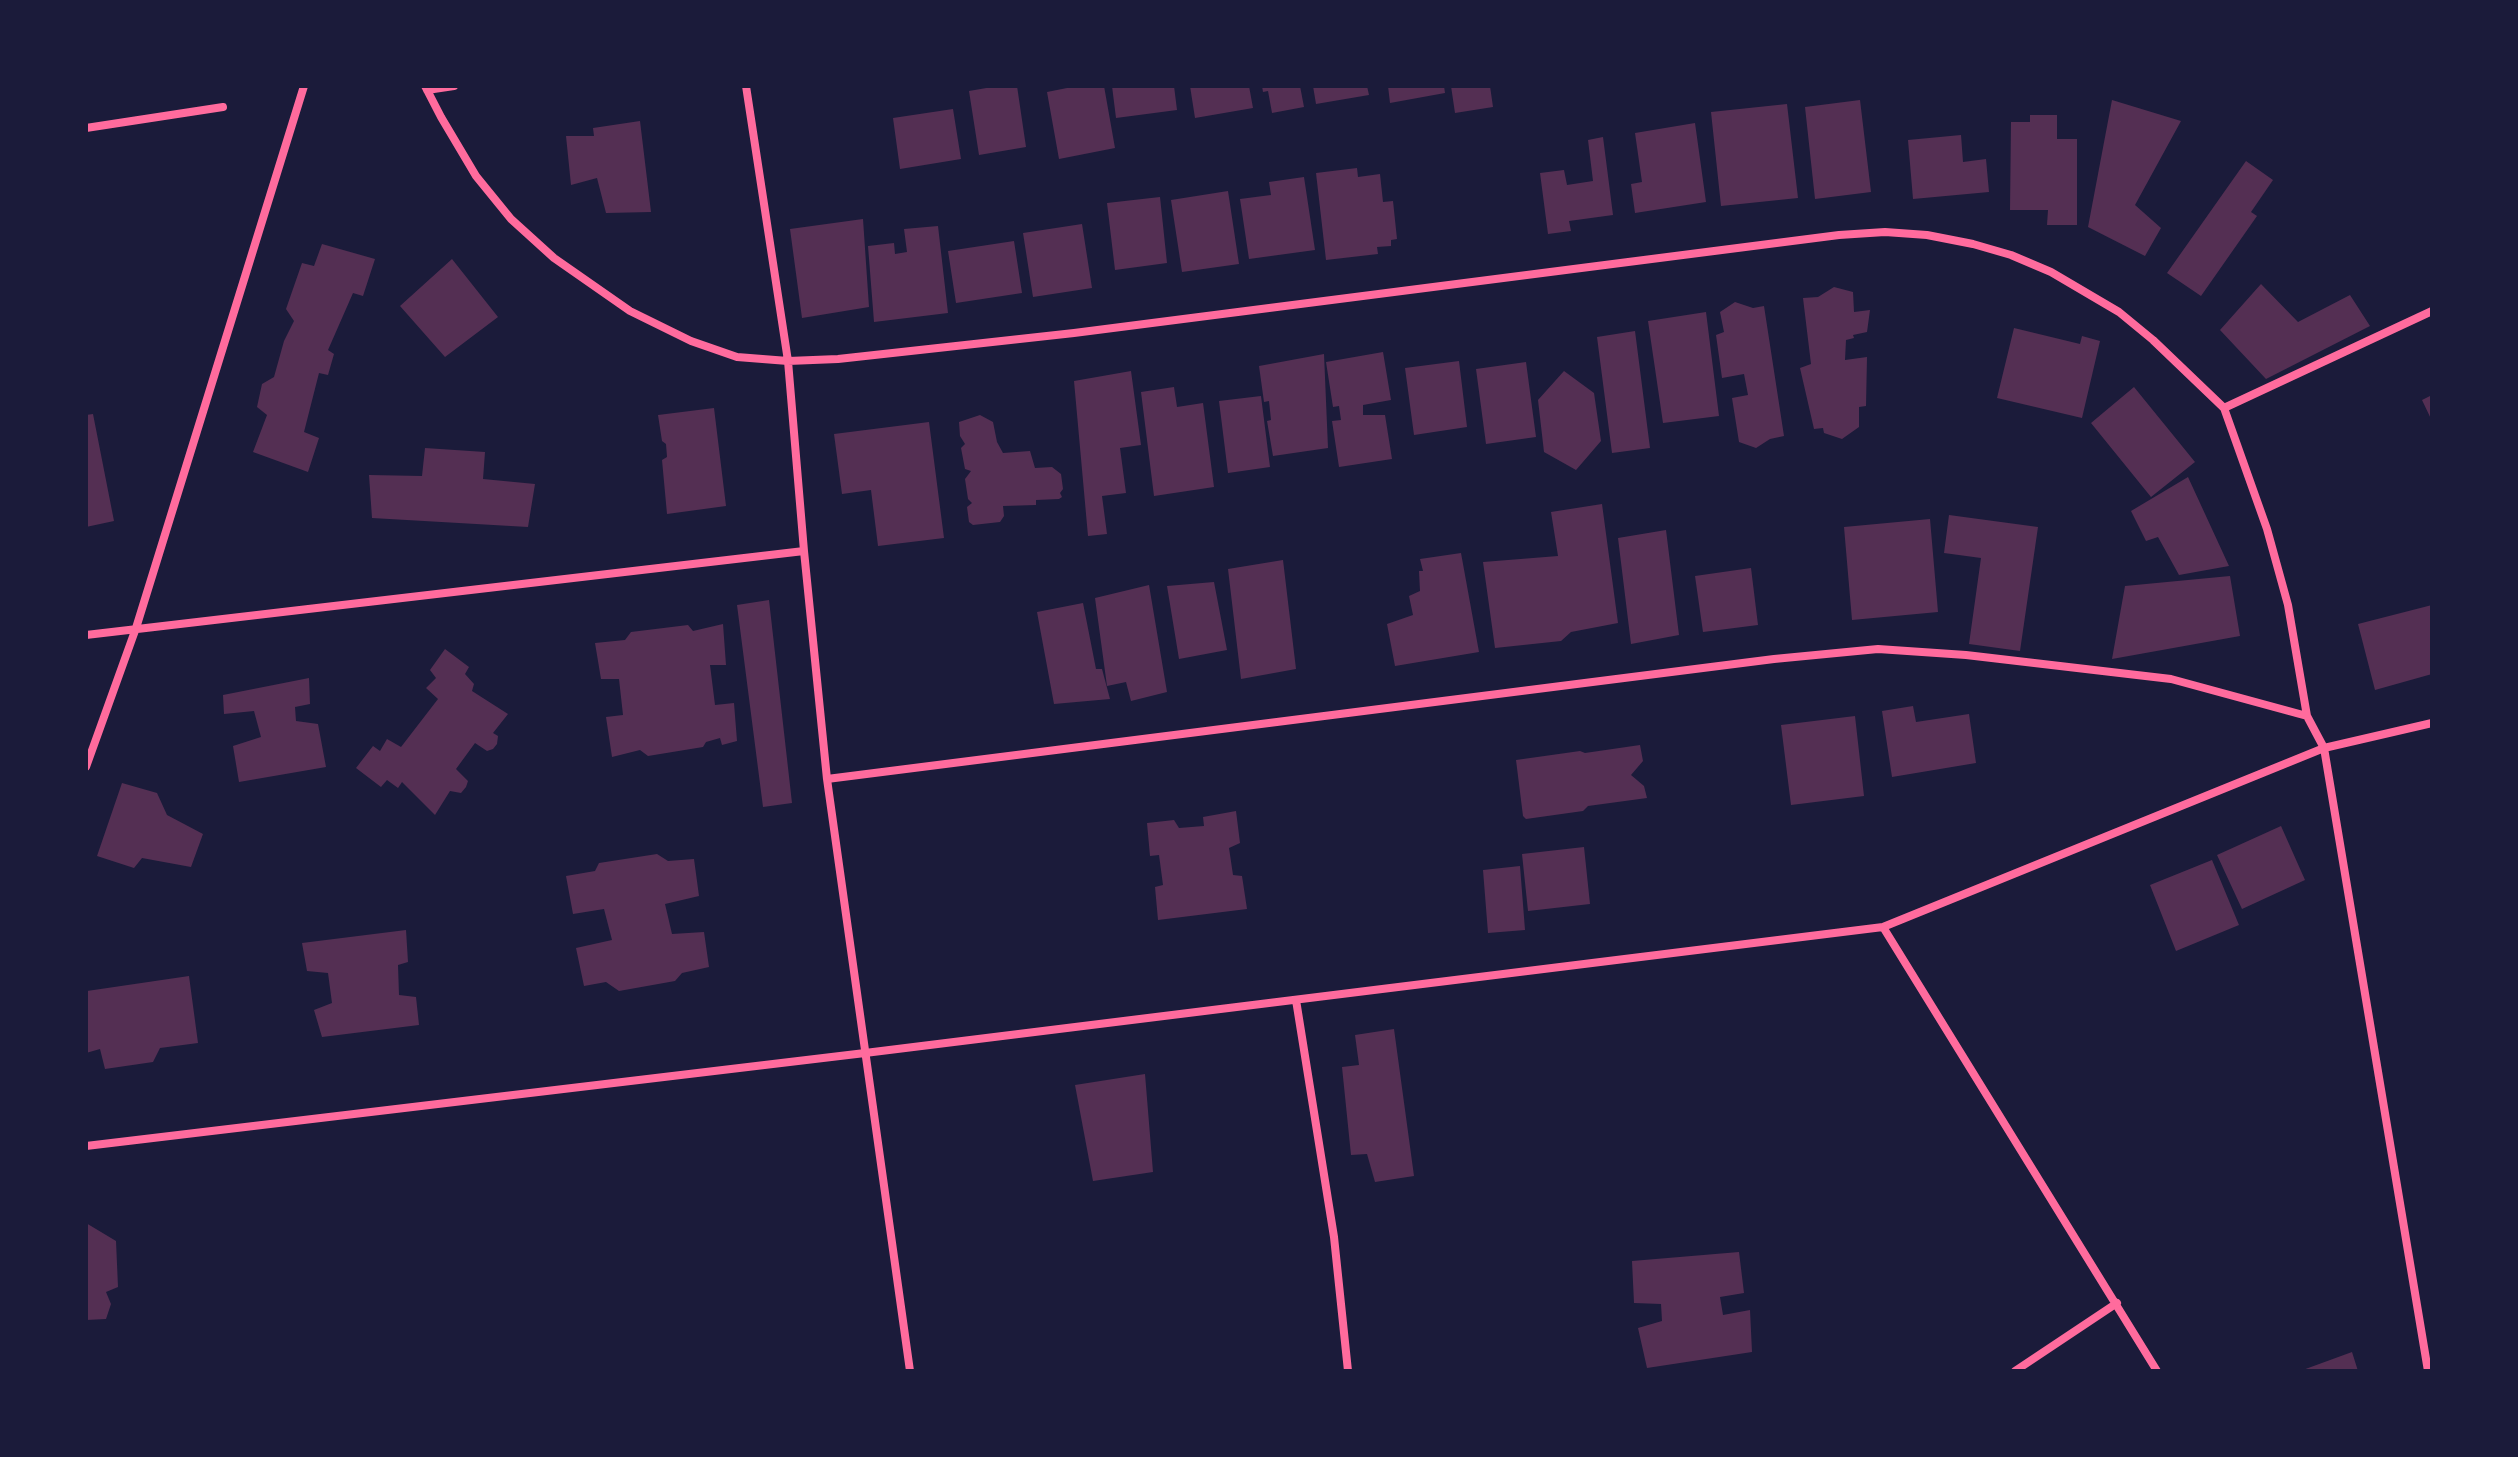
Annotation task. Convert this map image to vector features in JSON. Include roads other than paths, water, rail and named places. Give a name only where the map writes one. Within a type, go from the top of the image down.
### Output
[{"type":"street","points":[[86,767],[136,628],[304,86]]},
{"type":"street","points":[[454,86],[426,88],[476,176],[511,219],[554,258],[630,311],[691,341],[737,357],[788,361],[838,359],[1074,333],[1839,235],[1885,232],[1927,235],[2011,255],[2051,272],[2119,312],[2224,408],[2267,529],[2284,590],[2307,716],[2324,748],[2428,1371]]},
{"type":"street","points":[[746,86],[788,361],[827,779],[910,1371]]},
{"type":"street","points":[[86,128],[223,107]]},
{"type":"street","points":[[2224,408],[2432,311]]},
{"type":"street","points":[[86,635],[804,551]]},
{"type":"street","points":[[827,779],[1774,659],[1878,649],[1966,655],[2171,679],[2307,716]]},
{"type":"street","points":[[86,1146],[1883,927],[2324,748],[2432,723]]},
{"type":"street","points":[[1883,927],[2157,1371]]},
{"type":"street","points":[[1296,1000],[1334,1237],[1348,1371]]},
{"type":"street","points":[[2015,1371],[2117,1303]]}]
